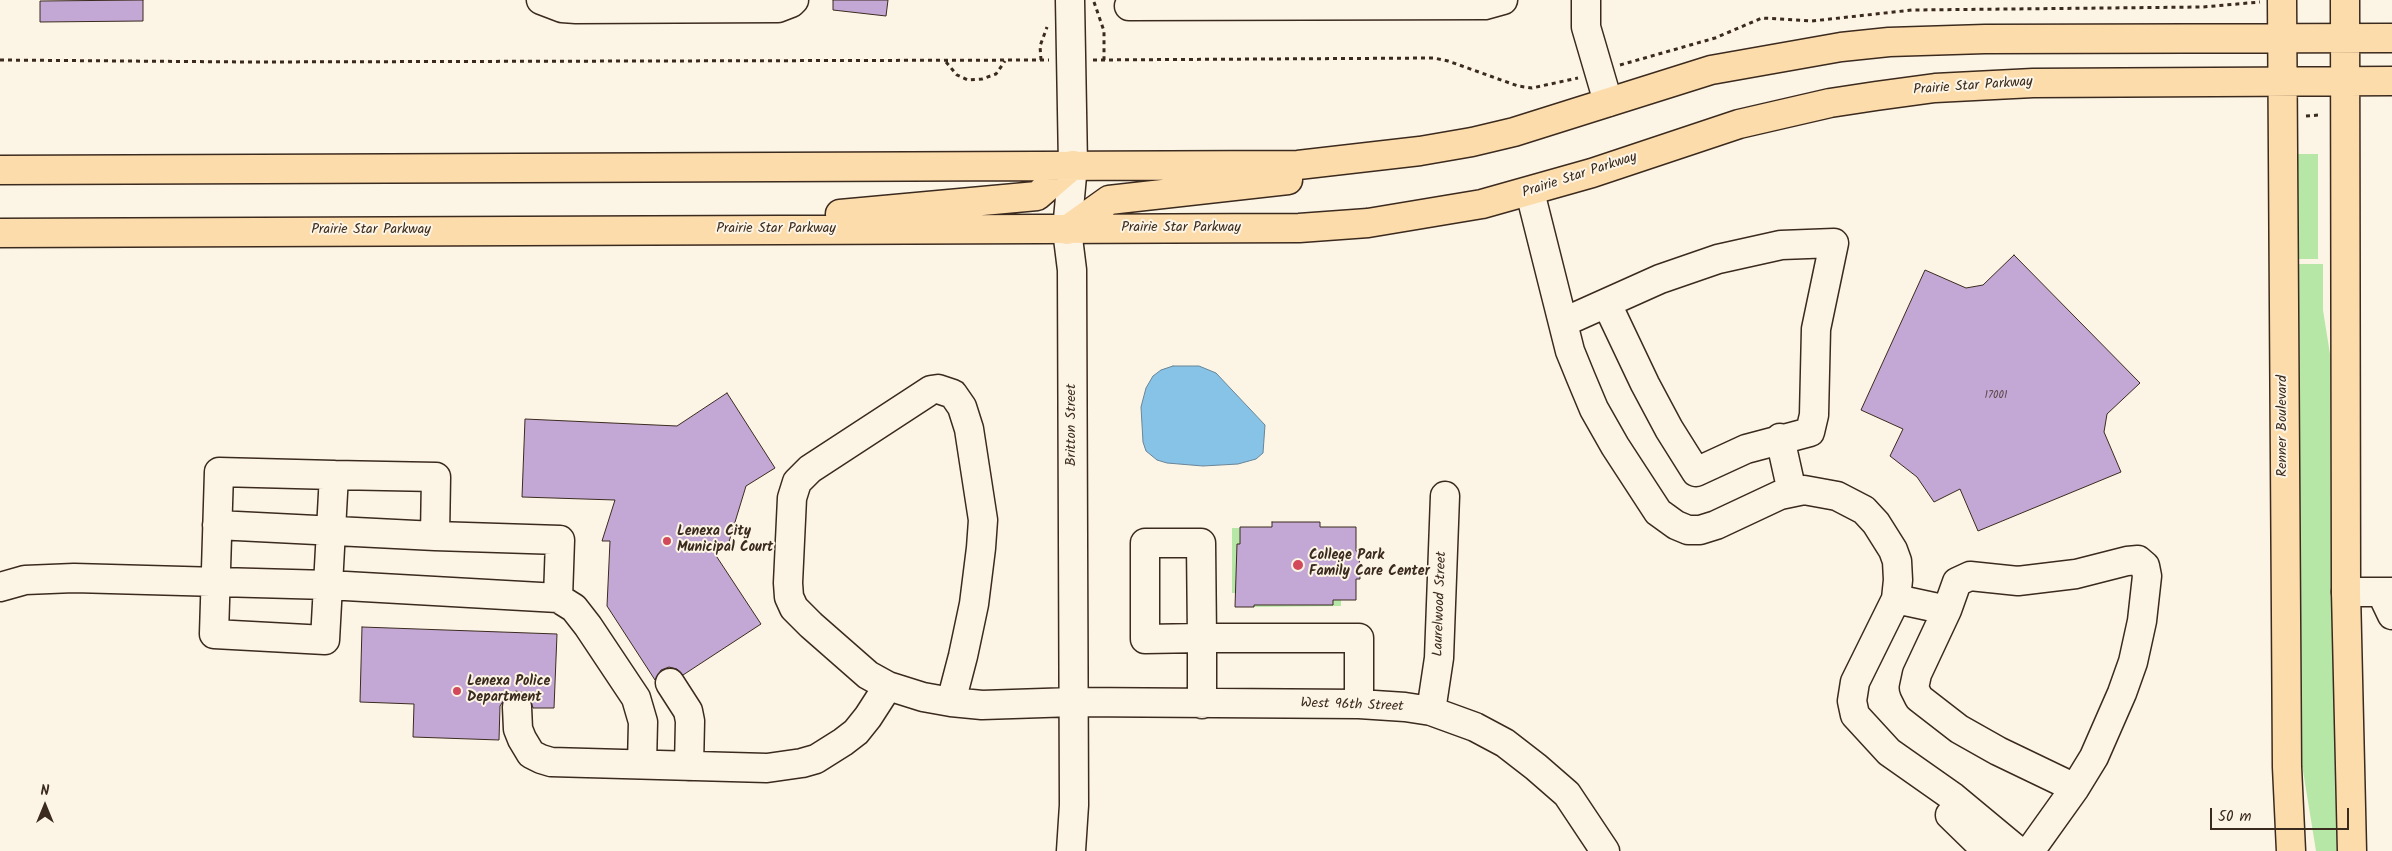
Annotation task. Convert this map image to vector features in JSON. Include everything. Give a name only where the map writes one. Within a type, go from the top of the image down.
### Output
[{"type":"main road","name":"Renner Boulevard","points":[[2282,0],[2281,83],[2287,730],[2290,851]]},
{"type":"main road","points":[[2345,0],[2346,592],[2352,851]]},
{"type":"main road","points":[[0,170],[1298,164],[1404,153],[1472,142],[1506,134],[1711,70],[1822,50],[1879,43],[1985,39],[2282,40],[2392,38]]},
{"type":"main road","name":"Prairie Star Parkway","points":[[0,232],[1299,228],[1368,223],[1457,209],[1530,192],[1739,124],[1830,104],[1935,88],[2024,83],[2392,81]]},
{"type":"main road","points":[[1067,230],[1108,200],[1292,179],[1404,153]]},
{"type":"main road","points":[[662,230],[1037,196],[1073,164]]},
{"type":"main road","points":[[0,185],[142,169]]},
{"type":"main road","points":[[2287,730],[2308,851]]},
{"type":"street","points":[[541,0],[562,8],[576,9],[778,8],[792,3],[794,0]]},
{"type":"street","name":"Britton Street","points":[[1070,0],[1073,164],[1067,230],[1072,270],[1074,702],[1073,829],[1071,851]]},
{"type":"street","points":[[1129,6],[1256,3],[1485,5],[1503,0]]},
{"type":"street","points":[[1586,0],[1586,27],[1608,102]]},
{"type":"street","points":[[1530,192],[1570,351],[1594,409],[1649,499],[1668,522],[1694,531],[1707,528],[1768,500],[1804,490],[1825,492],[1848,500],[1869,515],[1884,533],[1897,561],[1898,580],[1896,599],[1855,682],[1852,701],[1855,715],[1871,735],[1909,768],[1953,797],[2018,851]]},
{"type":"street","points":[[1564,322],[1660,279],[1718,259],[1781,246],[1834,243],[1816,329],[1813,424],[1810,432],[1780,438],[1746,449],[1696,472],[1669,429],[1645,384],[1607,304]]},
{"type":"street","name":"West 96th Street","points":[[951,702],[974,604],[983,520],[969,430],[962,407],[953,394],[945,390],[931,390],[810,469],[797,482],[792,498],[789,597],[794,608],[868,674],[888,686],[951,702],[982,705],[1074,702],[1359,704],[1431,711],[1475,727],[1505,743],[1536,767],[1567,794],[1605,851]]},
{"type":"street","points":[[1780,438],[1792,492]]},
{"type":"street","points":[[334,475],[325,640],[214,634],[219,472],[436,477],[435,536]]},
{"type":"street","name":"Laurelwood Street","points":[[1431,711],[1439,658],[1445,496]]},
{"type":"street","points":[[217,525],[560,540],[558,598]]},
{"type":"street","points":[[2030,851],[2076,788],[2106,732],[2133,662],[2145,597],[2145,566],[2138,560],[2127,561],[2076,574],[2018,581],[1970,576],[1963,578],[1957,582],[1947,610],[1917,674],[1914,688],[1919,698],[1959,729],[1998,751],[2076,788]]},
{"type":"street","points":[[0,587],[26,580],[74,578],[328,585],[558,598],[574,608],[636,698],[643,722],[642,764]]},
{"type":"street","points":[[2346,592],[2388,599]]},
{"type":"street","points":[[1896,599],[1947,610]]},
{"type":"street","points":[[1202,704],[1202,638],[1359,638],[1359,704]]},
{"type":"street","points":[[670,683],[688,711],[690,721],[689,766]]},
{"type":"street","points":[[517,707],[518,729],[522,739],[531,754],[540,760],[767,768],[802,764],[816,759],[856,732],[879,702],[888,686]]},
{"type":"street","points":[[1909,768],[1942,807],[1987,851]]},
{"type":"path","points":[[1093,0],[1104,31],[1104,60]]},
{"type":"path","points":[[1041,60],[1040,46],[1048,20]]},
{"type":"path","points":[[1088,60],[1434,58],[1448,61],[1518,86],[1532,88],[1587,76]]},
{"type":"path","points":[[0,60],[946,62],[1054,60]]},
{"type":"path","points":[[946,62],[957,75],[968,80],[982,79],[996,74],[1005,61]]},
{"type":"path","points":[[2305,116],[2318,115]]},
{"type":"green space","points":[[2297,154],[2318,154],[2318,259],[2297,259]]},
{"type":"green space","points":[[2292,264],[2323,264],[2323,310],[2333,373],[2335,728],[2339,851],[2316,851],[2298,740]]},
{"type":"green space","points":[[1232,528],[1240,528],[1240,544],[1237,545],[1237,582],[1235,593],[1232,593]]},
{"type":"green space","points":[[1333,600],[1341,600],[1341,606],[1254,607],[1254,602],[1333,605]]},
{"type":"water","points":[[1173,366],[1199,366],[1216,373],[1265,425],[1263,453],[1256,459],[1238,464],[1203,466],[1167,463],[1157,460],[1146,451],[1143,442],[1141,407],[1146,388],[1153,376],[1161,370]]},
{"type":"building","points":[[143,0],[143,21],[40,22],[40,1]]},
{"type":"building","points":[[833,0],[888,0],[886,16],[833,10]]},
{"type":"building","points":[[2014,255],[2140,383],[2107,414],[2104,432],[2121,472],[1978,531],[1960,489],[1934,502],[1917,477],[1890,456],[1903,429],[1861,410],[1925,270],[1966,288],[1983,285]]},
{"type":"building","name":"Lenexa City Municipal Court","points":[[727,393],[775,468],[746,486],[728,545],[709,545],[761,624],[683,675],[677,669],[669,667],[661,670],[655,680],[607,606],[610,541],[602,541],[615,500],[522,497],[525,419],[677,426]]},
{"type":"building","name":"College Park Family Care Center","points":[[1272,522],[1320,522],[1320,527],[1356,527],[1356,551],[1359,551],[1360,579],[1356,579],[1356,600],[1333,600],[1333,605],[1254,605],[1254,607],[1235,607],[1237,544],[1240,544],[1240,527],[1272,527]]},
{"type":"building","name":"Lenexa Police Department","points":[[362,627],[557,634],[554,708],[533,708],[530,698],[524,693],[516,691],[508,694],[500,706],[499,740],[413,737],[414,704],[360,702]]},
{"type":"place","name":"Lenexa City Municipal Court","points":[[667,541]]},
{"type":"place","name":"College Park Family Care Center","points":[[1298,565]]},
{"type":"place","name":"Lenexa Police Department","points":[[457,691]]}]
